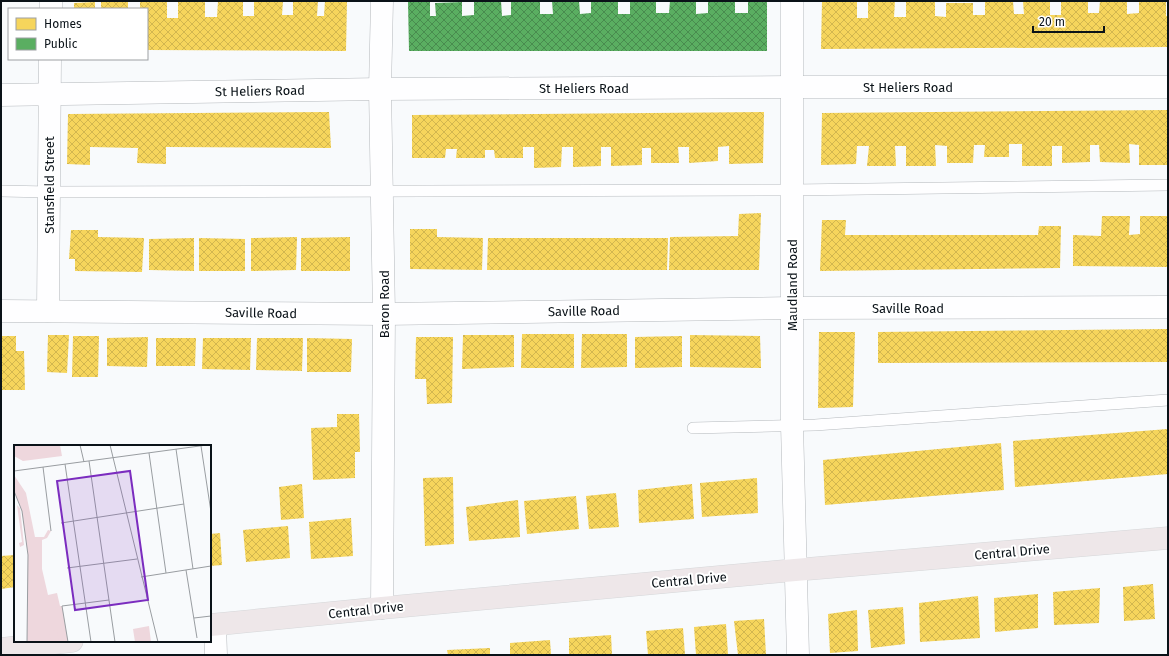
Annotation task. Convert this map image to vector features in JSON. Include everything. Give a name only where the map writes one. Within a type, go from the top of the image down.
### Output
[{"type":"main road","name":"Central Drive","points":[[213,625],[795,570],[1168,538]]},
{"type":"main road","points":[[1,649],[63,642]]},
{"type":"street","name":"Baron Road","points":[[382,1],[380,89],[384,314],[382,608]]},
{"type":"street","name":"Maudland Road","points":[[792,1],[792,425],[798,655]]},
{"type":"street","name":"Stansfield Street","points":[[48,311],[50,60]]},
{"type":"street","name":"St Heliers Road","points":[[1,95],[380,89],[1168,87]]},
{"type":"street","name":"Saville Road","points":[[1,311],[384,314],[791,308],[1168,308]]},
{"type":"street","points":[[213,625],[216,655]]},
{"type":"lane","points":[[1,191],[792,190],[1168,185]]},
{"type":"lane","points":[[693,428],[823,424],[1168,400]]},
{"type":"building: Homes","points":[[101,1],[128,1],[128,8],[101,8]]},
{"type":"building: Homes","points":[[140,1],[167,2],[167,18],[178,18],[178,1],[205,2],[205,17],[217,17],[218,1],[243,1],[243,16],[254,16],[254,1],[283,1],[282,15],[293,15],[293,1],[318,1],[317,16],[324,16],[325,1],[347,1],[346,51],[148,50],[148,8],[140,8]]},
{"type":"building: Homes","points":[[822,1],[857,1],[857,18],[868,18],[868,1],[895,1],[894,17],[906,17],[906,1],[935,1],[935,16],[946,17],[946,3],[973,3],[973,15],[985,15],[985,1],[1013,1],[1014,14],[1024,14],[1023,1],[1050,1],[1050,15],[1061,15],[1061,1],[1088,1],[1088,13],[1099,13],[1100,1],[1127,1],[1127,14],[1139,13],[1139,1],[1166,1],[1166,16],[1168,16],[1168,47],[821,49]]},
{"type":"building: Homes","points":[[95,2],[95,8],[74,8],[74,3]]},
{"type":"building: Homes","points":[[1168,110],[1168,165],[1139,165],[1139,145],[1129,144],[1130,163],[1100,162],[1099,145],[1090,145],[1090,162],[1062,163],[1062,146],[1052,146],[1052,166],[1022,166],[1022,144],[1009,144],[1009,157],[984,157],[985,145],[974,145],[973,163],[947,163],[947,146],[935,145],[936,166],[906,166],[906,146],[895,146],[896,166],[867,166],[869,146],[857,146],[856,164],[821,165],[822,113]]},
{"type":"building: Homes","points":[[329,112],[331,148],[166,147],[166,164],[137,163],[138,148],[90,147],[90,165],[67,164],[68,114]]},
{"type":"building: Homes","points":[[764,112],[763,163],[729,164],[729,146],[718,147],[718,161],[689,163],[689,147],[678,147],[679,163],[651,163],[651,148],[642,148],[642,165],[611,166],[611,147],[601,147],[601,166],[573,167],[573,147],[562,147],[561,167],[534,168],[534,147],[523,147],[523,158],[495,158],[494,150],[485,150],[485,158],[456,158],[457,149],[446,149],[445,158],[412,158],[412,115]]},
{"type":"building: Homes","points":[[761,213],[759,270],[669,270],[670,237],[738,236],[739,214]]},
{"type":"building: Homes","points":[[1102,216],[1130,216],[1129,235],[1140,234],[1140,216],[1168,216],[1168,267],[1073,266],[1073,235],[1101,236]]},
{"type":"building: Homes","points":[[822,220],[846,220],[845,235],[1038,235],[1039,226],[1061,226],[1060,268],[820,271]]},
{"type":"building: Homes","points":[[410,229],[437,229],[437,237],[483,238],[482,270],[410,269]]},
{"type":"building: Homes","points":[[71,230],[98,230],[98,237],[144,238],[142,272],[75,271],[75,259],[69,259]]},
{"type":"building: Homes","points":[[297,237],[296,270],[251,271],[251,238]]},
{"type":"building: Homes","points":[[350,237],[350,271],[301,271],[301,238]]},
{"type":"building: Homes","points":[[194,238],[194,271],[149,270],[149,239]]},
{"type":"building: Homes","points":[[199,238],[245,239],[245,271],[199,271]]},
{"type":"building: Homes","points":[[488,238],[668,238],[667,270],[487,270]]},
{"type":"building: Homes","points":[[1168,329],[1168,362],[878,363],[878,332]]},
{"type":"building: Homes","points":[[819,332],[855,332],[853,407],[818,408]]},
{"type":"building: Homes","points":[[522,334],[574,334],[574,368],[521,368]]},
{"type":"building: Homes","points":[[582,334],[627,334],[627,367],[581,368]]},
{"type":"building: Homes","points":[[48,335],[69,335],[67,373],[47,372]]},
{"type":"building: Homes","points":[[463,335],[514,335],[514,367],[462,369]]},
{"type":"building: Homes","points":[[690,335],[760,336],[761,368],[690,367]]},
{"type":"building: Homes","points":[[1,336],[16,336],[16,351],[24,351],[25,390],[1,390]]},
{"type":"building: Homes","points":[[73,336],[99,336],[98,377],[72,377]]},
{"type":"building: Homes","points":[[682,336],[682,367],[635,368],[635,337]]},
{"type":"building: Homes","points":[[148,337],[147,367],[107,366],[107,338]]},
{"type":"building: Homes","points":[[416,337],[453,337],[452,403],[427,404],[426,379],[415,379]]},
{"type":"building: Homes","points":[[156,338],[196,338],[195,366],[156,366]]},
{"type":"building: Homes","points":[[203,338],[251,338],[250,370],[202,369]]},
{"type":"building: Homes","points":[[257,338],[303,338],[302,371],[256,370]]},
{"type":"building: Homes","points":[[307,338],[352,339],[351,372],[307,372]]},
{"type":"building: Homes","points":[[337,414],[359,414],[360,452],[355,452],[355,478],[313,480],[311,428],[337,427]]},
{"type":"building: Homes","points":[[1168,429],[1168,474],[1015,487],[1013,441]]},
{"type":"building: Homes","points":[[1001,443],[1004,490],[825,505],[823,460]]},
{"type":"building: Homes","points":[[453,477],[454,544],[425,546],[423,478]]},
{"type":"building: Homes","points":[[757,478],[758,513],[702,517],[700,483]]},
{"type":"building: Homes","points":[[302,484],[304,518],[281,520],[279,487]]},
{"type":"building: Homes","points":[[692,484],[694,519],[639,523],[638,490]]},
{"type":"building: Homes","points":[[616,493],[619,527],[589,529],[586,496]]},
{"type":"building: Homes","points":[[576,496],[579,529],[527,534],[524,501]]},
{"type":"building: Homes","points":[[518,500],[520,537],[469,541],[466,507]]},
{"type":"building: Homes","points":[[351,518],[353,556],[311,559],[309,522]]},
{"type":"building: Homes","points":[[288,526],[290,558],[246,562],[243,530]]},
{"type":"building: Homes","points":[[220,533],[222,565],[211,566],[211,534]]},
{"type":"building: Homes","points":[[14,555],[14,587],[1,589],[1,556]]},
{"type":"building: Homes","points":[[1153,584],[1155,619],[1124,621],[1123,587]]},
{"type":"building: Homes","points":[[1100,588],[1099,623],[1054,625],[1053,592]]},
{"type":"building: Homes","points":[[1038,594],[1038,628],[995,632],[994,598]]},
{"type":"building: Homes","points":[[978,596],[980,638],[920,642],[919,603]]},
{"type":"building: Homes","points":[[903,607],[905,644],[871,648],[868,610]]},
{"type":"building: Homes","points":[[857,610],[858,651],[830,653],[828,614]]},
{"type":"building: Homes","points":[[764,619],[766,655],[738,655],[734,621]]},
{"type":"building: Homes","points":[[726,624],[728,655],[696,655],[694,627]]},
{"type":"building: Homes","points":[[683,628],[685,655],[648,655],[646,631]]},
{"type":"building: Homes","points":[[611,635],[612,655],[569,655],[569,638]]},
{"type":"building: Homes","points":[[550,640],[551,655],[510,655],[510,643]]},
{"type":"building: Homes","points":[[490,648],[490,655],[448,655],[447,650]]},
{"type":"building: Public","points":[[501,1],[502,16],[511,15],[511,2],[540,1],[540,14],[553,14],[552,1],[579,1],[580,14],[591,13],[591,1],[618,1],[618,14],[630,14],[630,1],[656,1],[656,13],[669,13],[670,1],[696,1],[696,14],[708,13],[708,1],[735,1],[735,13],[748,13],[748,1],[767,1],[767,51],[409,51],[408,2],[430,2],[430,16],[436,16],[435,3],[462,2],[462,16],[474,15],[474,2]]}]
